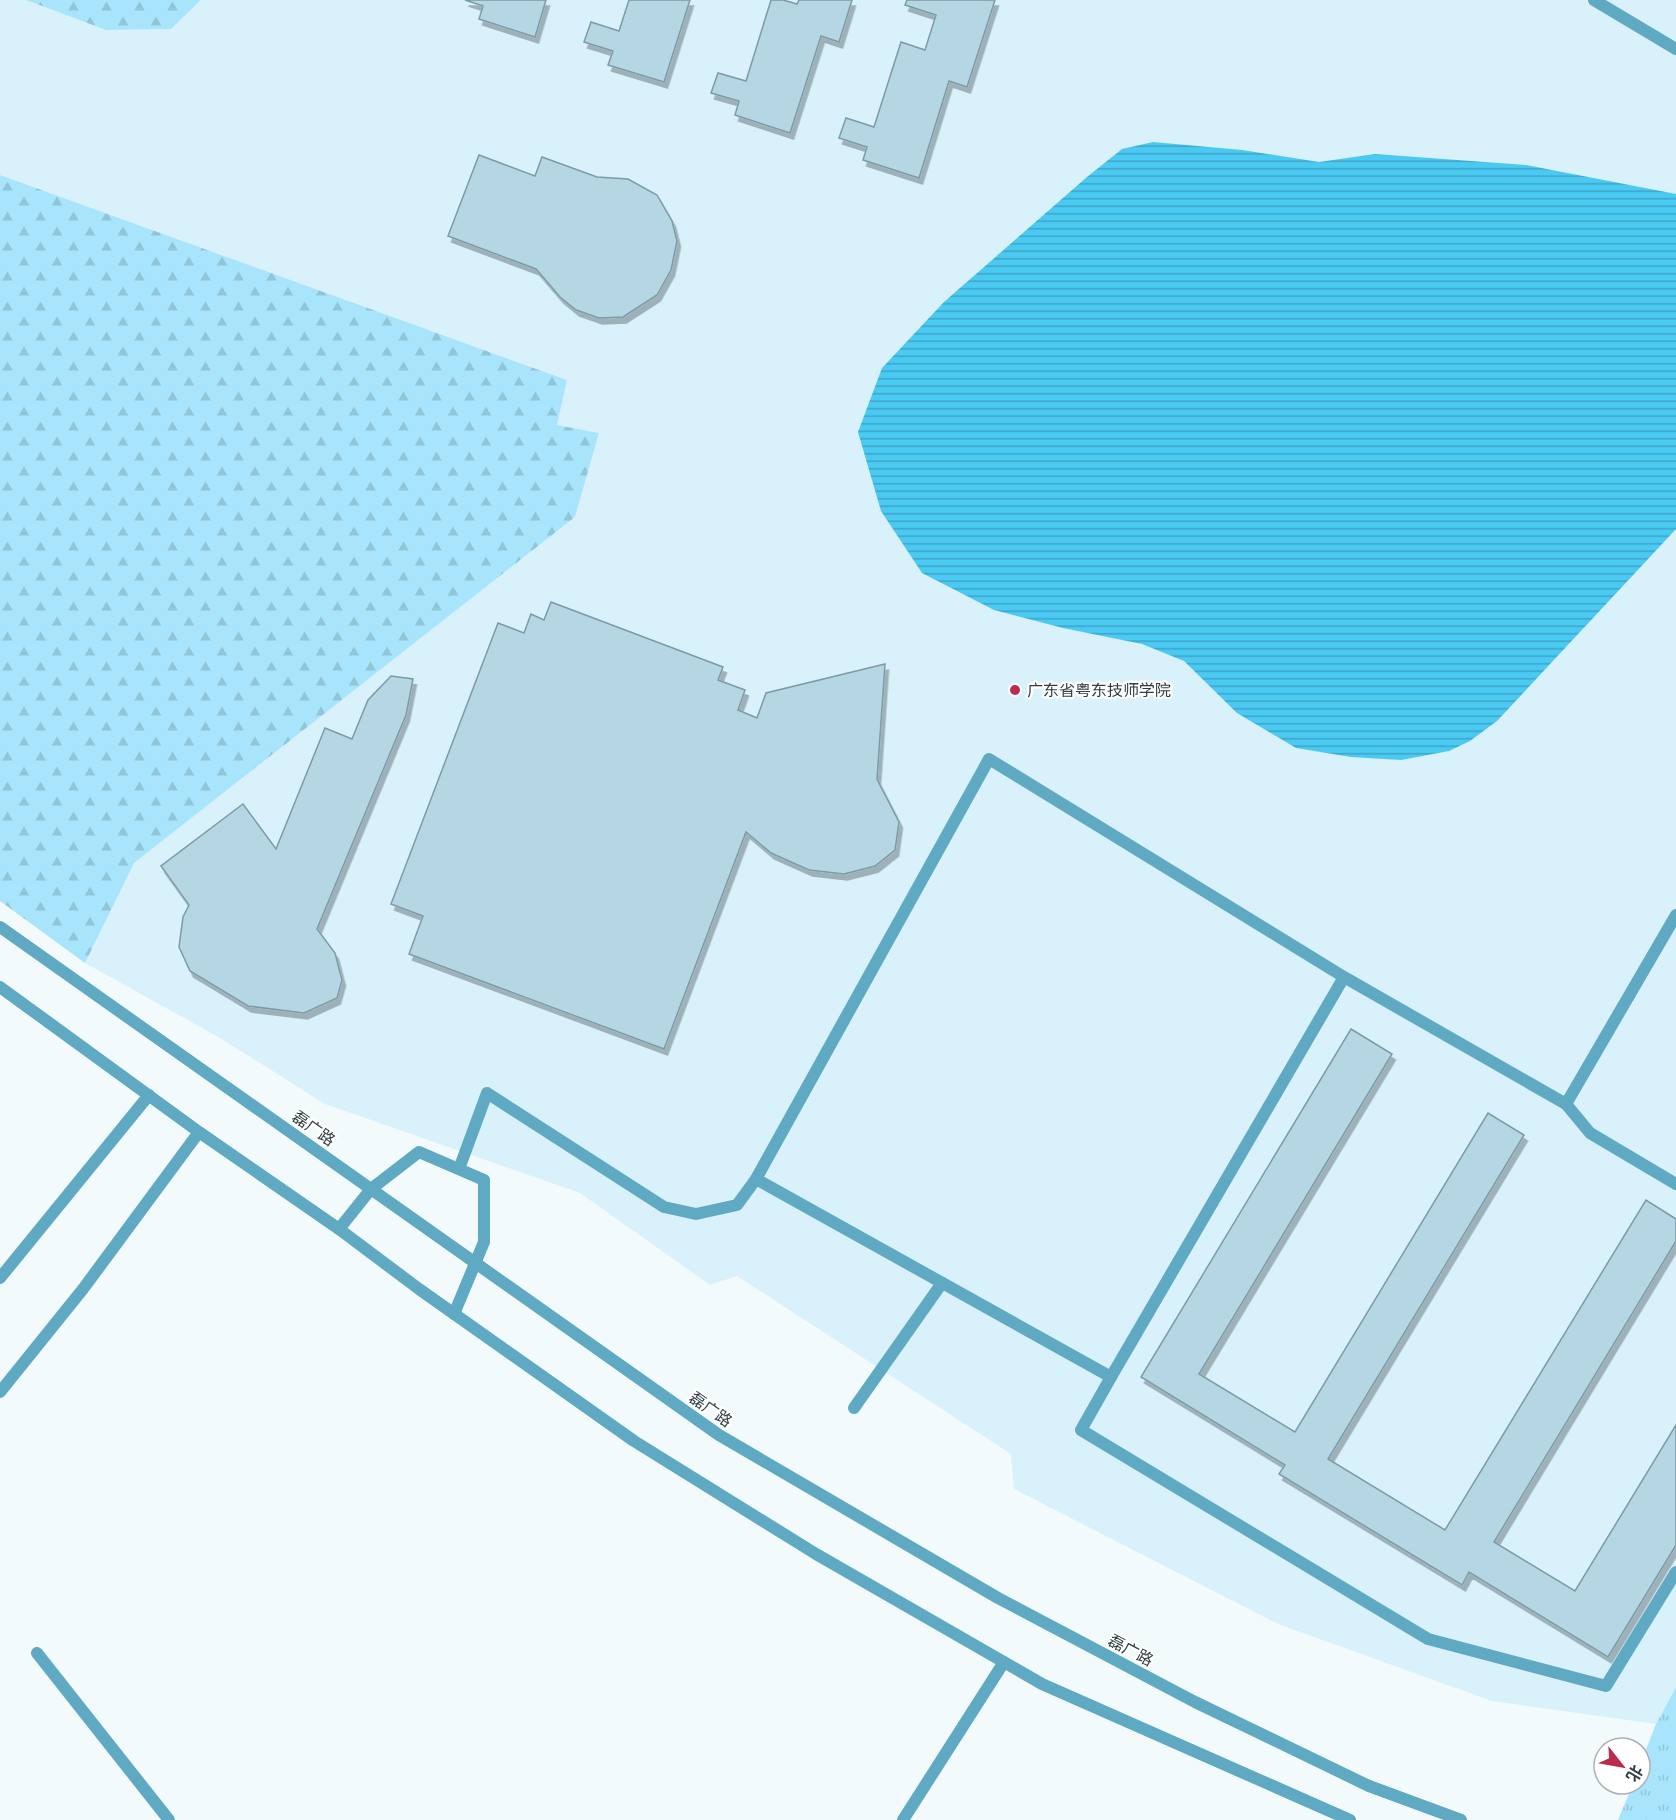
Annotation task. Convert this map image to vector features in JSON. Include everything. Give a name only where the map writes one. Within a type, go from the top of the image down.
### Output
[{"type":"street","points":[[1594,0],[1676,49]]},
{"type":"street","points":[[459,1169],[487,1093],[664,1207],[696,1214],[736,1205],[756,1179],[989,759],[1344,977],[1566,1104],[1590,1133],[1676,1184]]},
{"type":"street","points":[[1566,1104],[1676,915]]},
{"type":"street","name":"磊广路","points":[[0,927],[719,1435],[998,1598],[1195,1702],[1369,1786],[1461,1820]]},
{"type":"street","points":[[1344,977],[1081,1430],[1428,1639],[1606,1686],[1676,1572]]},
{"type":"street","points":[[0,987],[199,1132],[339,1229],[454,1314],[634,1441],[816,1554],[1042,1684],[1350,1820]]},
{"type":"street","points":[[0,1278],[149,1095]]},
{"type":"street","points":[[0,1392],[83,1289],[199,1132]]},
{"type":"street","points":[[339,1229],[371,1189],[419,1152],[484,1180],[484,1242],[454,1314]]},
{"type":"street","points":[[756,1179],[1111,1377]]},
{"type":"street","points":[[854,1408],[942,1283]]},
{"type":"street","points":[[37,1653],[169,1820]]},
{"type":"street","points":[[903,1820],[1004,1662]]},
{"type":"shaded area","name":"广东省粤东技师学院","points":[[0,0],[26,0],[106,30],[171,29],[201,0],[1676,0],[1676,1687],[1656,1724],[1492,1701],[1278,1624],[1014,1489],[1011,1454],[737,1276],[710,1285],[580,1193],[325,1104],[220,1038],[85,963],[134,863],[575,517],[599,433],[557,425],[567,380],[0,175]]},
{"type":"green space","points":[[26,0],[201,0],[171,29],[106,30]]},
{"type":"green space","points":[[0,175],[567,380],[557,425],[599,433],[575,517],[134,863],[85,963],[0,901]]},
{"type":"green space","points":[[1676,1687],[1676,1820],[1618,1820],[1628,1796],[1652,1796],[1651,1736]]},
{"type":"water","points":[[1153,142],[1242,150],[1319,162],[1375,154],[1526,165],[1676,194],[1676,529],[1497,721],[1470,741],[1449,751],[1401,760],[1351,757],[1296,748],[1237,713],[1184,661],[1142,644],[1063,628],[994,610],[922,573],[881,511],[858,432],[882,368],[944,302],[1087,177],[1122,149]]},
{"type":"building","points":[[465,0],[546,0],[535,37],[479,19],[483,6]]},
{"type":"building","points":[[629,0],[690,0],[664,82],[608,65],[613,51],[584,42],[591,22],[619,31]]},
{"type":"building","points":[[771,0],[783,0],[797,4],[799,0],[852,0],[839,42],[821,36],[790,133],[735,115],[739,101],[711,93],[718,73],[746,81]]},
{"type":"building","points":[[907,0],[995,0],[967,87],[949,81],[919,178],[863,160],[867,147],[839,138],[846,118],[874,127],[901,42],[925,50],[936,15],[905,5]]},
{"type":"building","points":[[479,155],[535,176],[542,157],[597,177],[628,179],[657,195],[672,221],[677,241],[671,270],[657,295],[623,317],[599,318],[576,310],[560,297],[536,269],[448,236]]},
{"type":"building","points":[[551,602],[723,667],[718,680],[745,690],[738,710],[757,718],[766,693],[885,664],[877,779],[899,822],[895,850],[875,866],[844,874],[809,870],[771,853],[746,832],[664,1049],[409,954],[423,916],[391,904],[498,623],[524,633],[531,614],[544,620]]},
{"type":"building","points":[[391,676],[413,679],[406,715],[317,929],[335,953],[342,980],[337,998],[304,1013],[248,1006],[190,971],[179,947],[183,917],[189,905],[161,866],[243,804],[276,849],[325,728],[352,739],[368,700]]},
{"type":"building","points":[[1351,1029],[1392,1054],[1199,1374],[1295,1432],[1488,1113],[1524,1135],[1328,1459],[1445,1530],[1646,1200],[1676,1219],[1676,1241],[1494,1542],[1575,1591],[1676,1425],[1676,1545],[1608,1657],[1469,1572],[1462,1585],[1279,1474],[1285,1465],[1141,1377]]},
{"type":"place","name":"广东省粤东技师学院","points":[[1015,690]]}]
